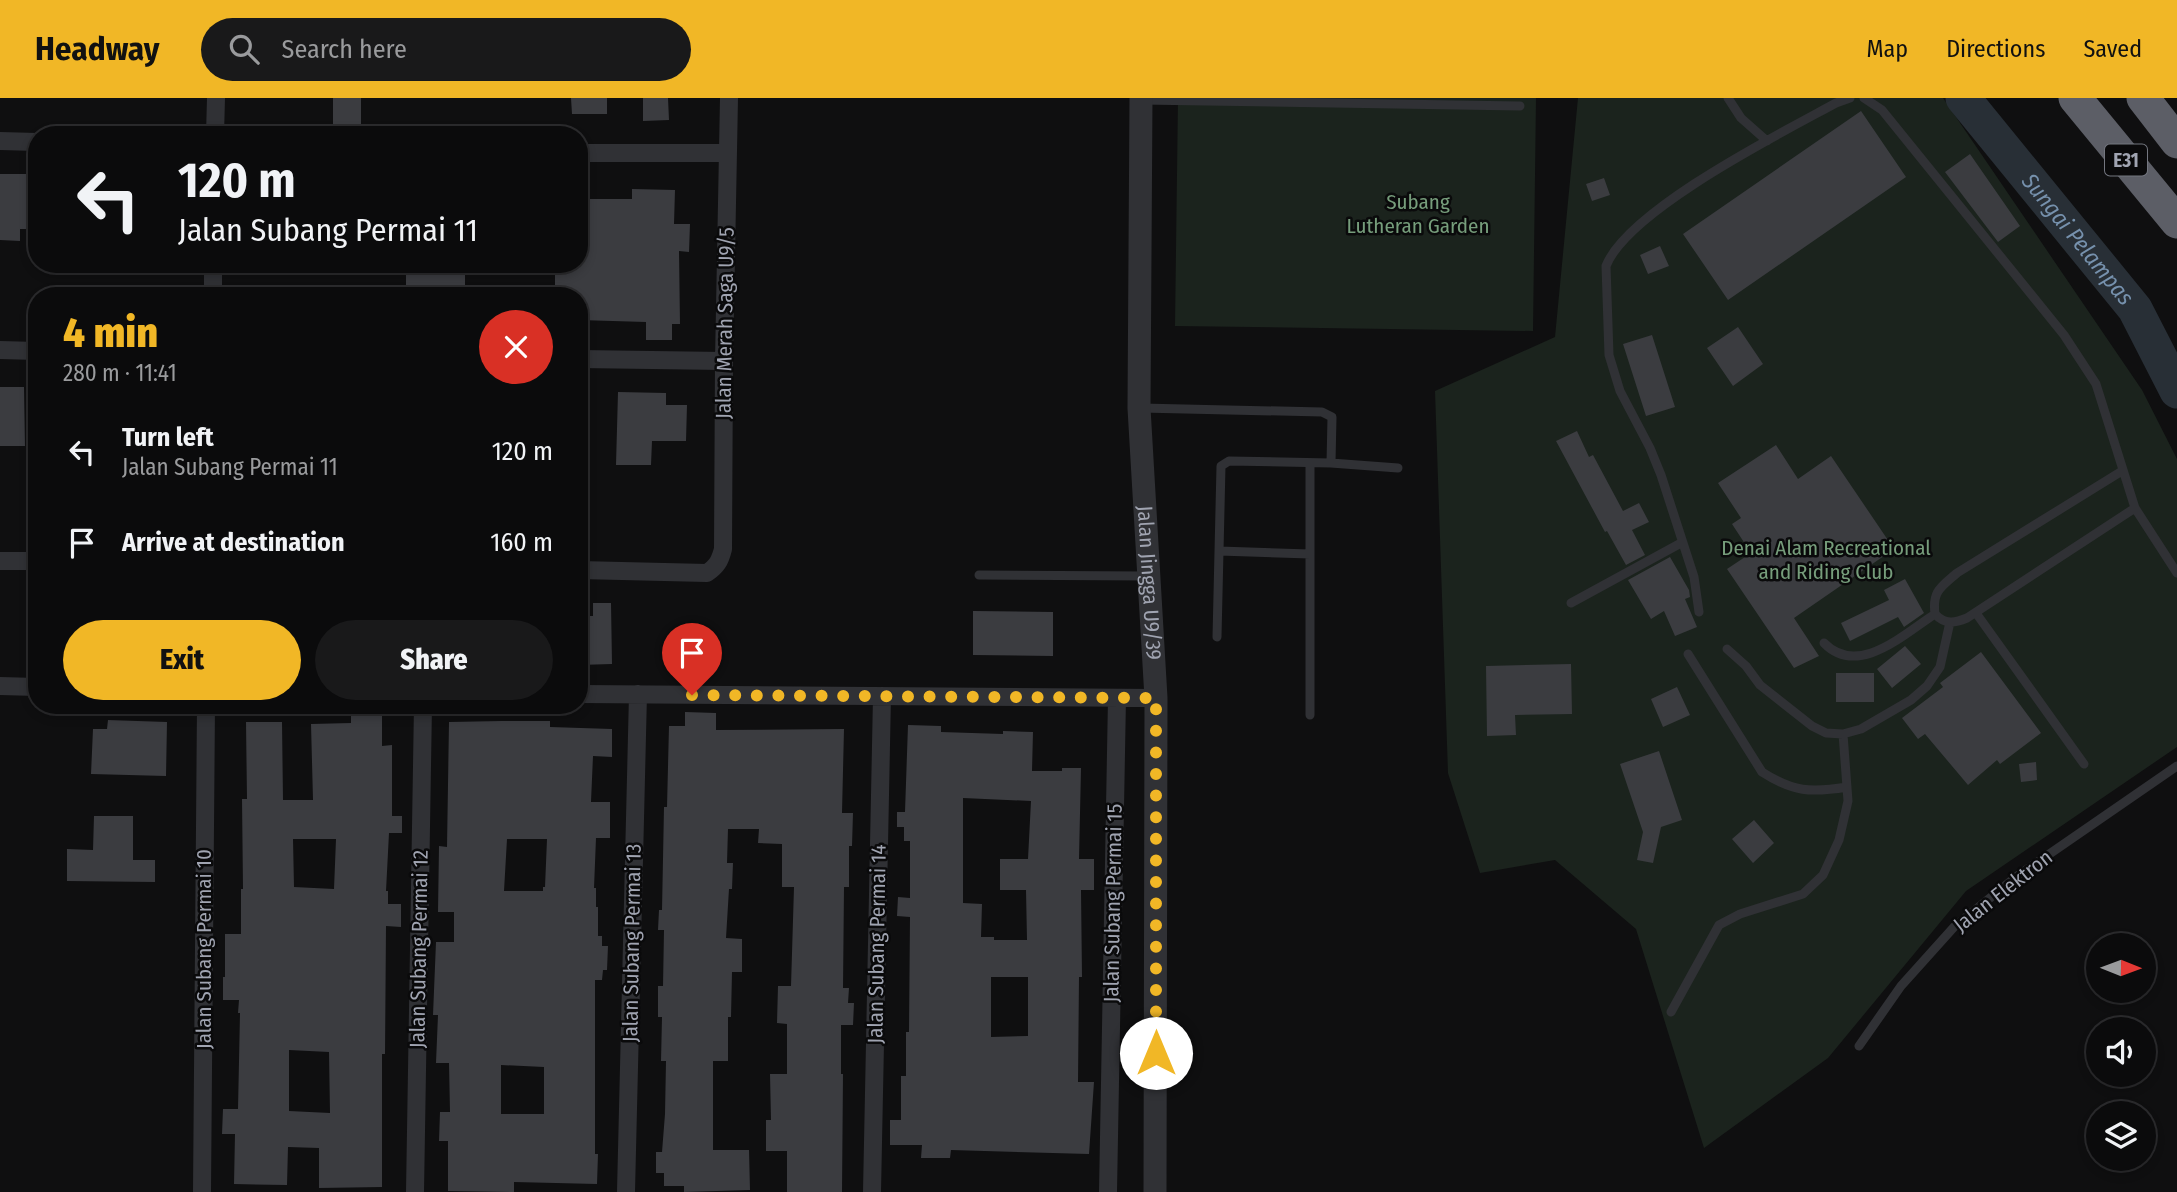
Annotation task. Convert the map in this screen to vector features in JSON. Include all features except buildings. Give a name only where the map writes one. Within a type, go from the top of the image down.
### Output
[{"type":"highway","name":"E31","points":[[2075,98],[2177,222]]},
{"type":"highway","name":"E31","points":[[2143,98],[2177,142]]},
{"type":"street","points":[[215,126],[216,98]]},
{"type":"street","name":"Jalan Merah Saga U9/5","points":[[588,570],[707,573],[716,566],[723,549],[723,361],[729,98]]},
{"type":"street","points":[[2133,98],[2177,157]]},
{"type":"street","name":"Jalan Jingga U9/39","points":[[1141,99],[1139,408],[1156,698],[1155,1192]]},
{"type":"street","points":[[0,142],[28,142]]},
{"type":"street","points":[[588,153],[727,153]]},
{"type":"street","points":[[0,350],[28,351]]},
{"type":"street","points":[[588,359],[723,361]]},
{"type":"street","points":[[0,561],[28,561]]},
{"type":"street","points":[[0,686],[28,687]]},
{"type":"street","points":[[588,694],[1156,698]]},
{"type":"street","name":"Jalan Subang Permai 13","points":[[626,1192],[638,694]]},
{"type":"street","name":"Jalan Subang Permai 14","points":[[872,1192],[882,696]]},
{"type":"street","name":"Jalan Subang Permai 15","points":[[1108,1192],[1117,698]]},
{"type":"street","name":"Jalan Subang Permai 10","points":[[202,1192],[206,714]]},
{"type":"street","name":"Jalan Subang Permai 12","points":[[415,1192],[423,714]]},
{"type":"lane","points":[[1728,98],[1741,118],[1767,141]]},
{"type":"lane","points":[[1699,612],[1694,577],[1661,475],[1620,391],[1609,355],[1606,266],[1611,254],[1628,233],[1702,179],[1836,103],[1850,98]]},
{"type":"lane","points":[[1864,98],[1882,110],[2064,335],[2095,384],[2135,508],[2177,573]]},
{"type":"lane","points":[[1141,99],[1520,106]]},
{"type":"lane","points":[[1139,408],[1322,412],[1332,417],[1331,463]]},
{"type":"lane","points":[[1217,637],[1221,466],[1229,461],[1331,463],[1398,468]]},
{"type":"lane","points":[[1310,715],[1311,463]]},
{"type":"lane","points":[[2122,471],[1957,573],[1937,590],[1933,601],[1935,614],[1939,619],[1958,622],[1976,613],[2135,508]]},
{"type":"lane","points":[[1571,603],[1681,543]]},
{"type":"lane","points":[[1219,551],[1310,554]]},
{"type":"lane","points":[[979,575],[1148,576]]},
{"type":"lane","points":[[1976,613],[2084,764]]},
{"type":"lane","points":[[1824,643],[1839,655],[1862,657],[1883,648],[1935,614]]},
{"type":"lane","points":[[1727,649],[1746,666],[1760,685],[1812,726],[1826,733],[1843,734],[1861,729],[1911,700],[1927,686],[1940,667],[1950,622]]},
{"type":"lane","points":[[1688,654],[1762,772],[1776,781],[1800,790],[1816,792],[1847,787]]},
{"type":"lane","points":[[1671,1012],[1719,925],[1740,914],[1803,894],[1823,875],[1839,840],[1848,801],[1843,734]]},
{"type":"lane","name":"Jalan Elektron","points":[[1859,1046],[1901,986],[1954,927],[2016,877],[2177,766]]},
{"type":"green space","name":"Subang Lutheran Garden","points":[[1178,98],[1536,98],[1533,331],[1175,326]]},
{"type":"green space","name":"Denai Alam Recreational and Riding Club","points":[[1578,98],[1943,98],[2142,390],[2177,459],[2177,747],[1966,891],[1828,1058],[1704,1148],[1636,929],[1555,860],[1480,873],[1448,773],[1435,391],[1555,337]]},
{"type":"waterway","name":"Sungai Pelampas","points":[[1963,98],[2135,309],[2177,391]]},
{"type":"route","points":[[692,695],[1156,698],[1156,1053]]}]
